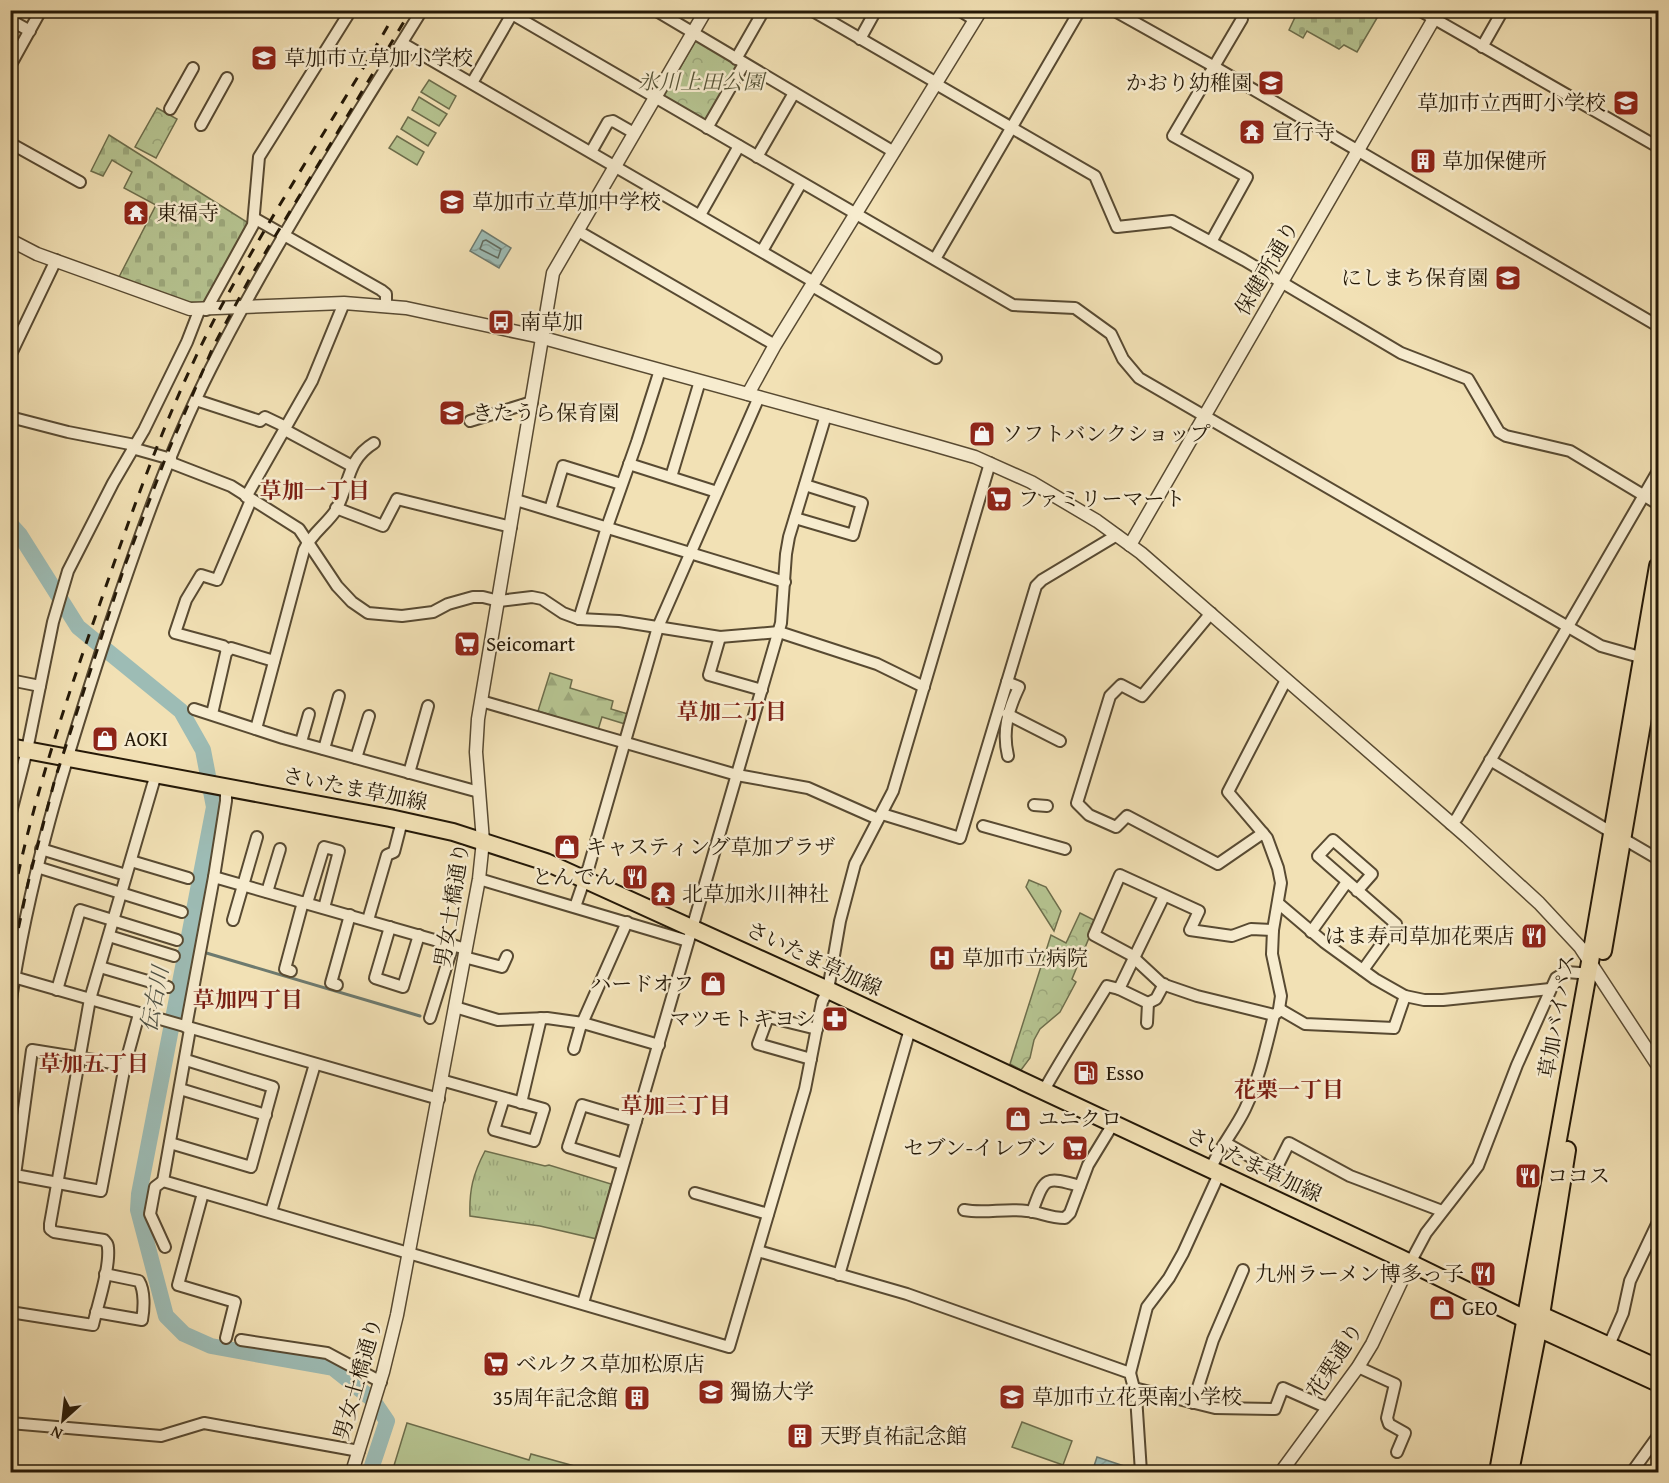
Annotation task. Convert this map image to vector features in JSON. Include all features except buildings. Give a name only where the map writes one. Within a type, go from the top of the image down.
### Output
[{"type":"main road","name":"草加バイパス","points":[[1617,835],[1652,709],[1651,660],[1659,566]]},
{"type":"main road","name":"草加バイパス","points":[[1510,1473],[1592,970],[1651,660],[1659,633]]},
{"type":"main road","name":"さいたま草加線","points":[[10,747],[402,820],[483,841],[546,862],[585,878],[689,934],[828,990],[1535,1321],[1659,1383]]},
{"type":"main road","name":"草加バイパス","points":[[1498,1473],[1535,1321]]},
{"type":"main road","name":"さいたま草加線","points":[[1535,1321],[1609,1345],[1659,1368]]},
{"type":"street","points":[[10,66],[41,10]]},
{"type":"street","points":[[10,816],[27,750],[55,611],[68,571],[134,447],[202,310],[253,225],[260,158],[351,10]]},
{"type":"street","points":[[10,1006],[13,976],[41,849],[66,758],[130,563],[170,461],[196,400],[283,235],[422,10]]},
{"type":"street","points":[[655,10],[894,152]]},
{"type":"street","name":"男女土橋通り","points":[[352,1473],[389,1350],[439,1099],[479,879],[483,841],[476,734],[553,273],[706,10]]},
{"type":"street","points":[[707,128],[764,10]]},
{"type":"street","points":[[811,10],[826,14],[860,39],[1095,176],[1117,227],[1172,221],[1414,360],[1468,379],[1499,432],[1506,436],[1570,452],[1659,504]]},
{"type":"street","points":[[860,39],[876,10]]},
{"type":"street","points":[[575,907],[658,627],[717,492],[775,345],[978,15],[960,10]]},
{"type":"street","points":[[935,259],[1080,10]]},
{"type":"street","points":[[1113,10],[1659,326]]},
{"type":"street","points":[[1419,10],[1436,15],[1482,47],[1659,147]]},
{"type":"street","points":[[1482,47],[1503,10]]},
{"type":"street","points":[[472,83],[509,13],[1013,305],[1075,308],[1111,334],[1122,359],[1139,378],[1600,646],[1651,660]]},
{"type":"street","name":"保健所通り","points":[[1130,545],[1436,15]]},
{"type":"street","points":[[1211,242],[1247,177],[1173,136],[1242,19]]},
{"type":"street","points":[[10,20],[30,31]]},
{"type":"street","points":[[402,43],[762,251],[936,358]]},
{"type":"street","points":[[170,109],[192,68]]},
{"type":"street","points":[[201,125],[227,78]]},
{"type":"street","points":[[757,157],[794,93]]},
{"type":"street","points":[[591,152],[608,122],[613,121],[634,132]]},
{"type":"street","points":[[10,143],[80,182]]},
{"type":"street","points":[[700,215],[739,146]]},
{"type":"street","points":[[762,251],[801,183]]},
{"type":"street","points":[[254,218],[381,290],[386,294],[386,306]]},
{"type":"street","points":[[578,231],[775,345]]},
{"type":"street","points":[[10,240],[178,306],[202,310],[344,303],[386,306],[431,313],[543,338],[957,451],[990,463],[1066,501],[1130,545],[1539,903],[1580,947],[1592,970],[1659,1066]]},
{"type":"street","points":[[10,356],[56,260]]},
{"type":"street","points":[[228,650],[223,646],[175,633],[186,600],[201,575],[217,580],[248,499],[312,381],[344,303]]},
{"type":"street","points":[[579,618],[606,526],[660,370]]},
{"type":"street","points":[[671,477],[700,381]]},
{"type":"street","points":[[196,400],[260,420],[265,417],[352,466]]},
{"type":"street","points":[[470,421],[532,402]]},
{"type":"street","points":[[583,1303],[778,632],[785,582],[786,554],[826,415]]},
{"type":"street","points":[[10,417],[134,447],[231,486],[248,499],[300,529],[337,586],[352,602],[368,613],[402,615],[433,612],[461,599],[473,597],[499,601],[532,597],[542,599],[563,613],[579,618],[619,621],[720,637],[778,632],[878,664],[924,687]]},
{"type":"street","points":[[256,729],[307,543],[336,508],[344,493],[352,466],[365,448],[374,443]]},
{"type":"street","points":[[163,1181],[729,1347],[805,1089],[822,1002],[828,990],[840,921],[855,864],[893,791],[990,463]]},
{"type":"street","points":[[629,464],[717,492]]},
{"type":"street","points":[[550,510],[563,466],[621,483]]},
{"type":"street","points":[[1451,824],[1457,818],[1569,628],[1659,471]]},
{"type":"street","points":[[795,518],[853,535],[862,503],[805,485]]},
{"type":"street","points":[[336,508],[383,526],[397,499],[511,527]]},
{"type":"street","points":[[516,500],[785,582]]},
{"type":"street","points":[[481,701],[737,775],[808,788],[880,817],[960,838],[1036,586],[1042,580],[1117,535]]},
{"type":"street","points":[[1211,614],[1142,696],[1121,685],[1110,696],[1077,803],[1089,815],[1115,830],[1127,816],[1218,864],[1263,833]]},
{"type":"street","points":[[720,637],[709,675],[762,690]]},
{"type":"street","points":[[228,650],[231,648],[274,661]]},
{"type":"street","points":[[212,714],[228,650]]},
{"type":"street","points":[[10,680],[40,686]]},
{"type":"street","points":[[1141,1473],[1134,1388],[1130,1373],[1147,1307],[1169,1278],[1183,1253],[1215,1172],[1217,1154],[1245,1111],[1279,1009],[1281,996],[1272,954],[1273,930],[1281,883],[1278,868],[1267,838],[1228,792],[1286,680]]},
{"type":"street","points":[[1007,682],[1019,687],[1007,714],[1005,734],[1008,756]]},
{"type":"street","points":[[324,749],[339,696]]},
{"type":"street","points":[[409,773],[428,706]]},
{"type":"street","points":[[194,709],[324,749],[479,792]]},
{"type":"street","points":[[301,742],[309,714]]},
{"type":"street","points":[[1007,714],[1060,741]]},
{"type":"street","points":[[356,758],[369,716]]},
{"type":"street","points":[[1490,760],[1659,859]]},
{"type":"street","points":[[10,1312],[93,1325],[105,1274],[108,1248],[104,1239],[54,1232],[50,1229],[90,999],[156,774]]},
{"type":"street","points":[[165,1247],[150,1214],[155,1187],[163,1181],[186,1060],[186,1028],[214,877],[226,788]]},
{"type":"street","points":[[1034,805],[1047,806]]},
{"type":"street","points":[[368,921],[387,855],[394,852],[402,820]]},
{"type":"street","points":[[983,826],[1065,849]]},
{"type":"street","points":[[233,920],[257,837]]},
{"type":"street","points":[[1357,891],[1372,874],[1333,840],[1318,856],[1357,891],[1396,924],[1363,970]]},
{"type":"street","points":[[291,971],[285,969],[324,847],[339,851],[324,908]]},
{"type":"street","points":[[41,849],[126,875]]},
{"type":"street","points":[[267,892],[280,849]]},
{"type":"street","points":[[131,861],[188,878]]},
{"type":"street","points":[[37,867],[182,912]]},
{"type":"street","points":[[1273,930],[1251,929],[1232,936],[1190,930],[1198,911],[1120,875],[1094,935],[1134,957],[1164,984],[1197,996],[1277,1013],[1305,1024],[1394,1029],[1405,996]]},
{"type":"street","points":[[214,877],[453,945],[465,953],[502,967],[507,956]]},
{"type":"street","points":[[479,879],[627,922],[689,934]]},
{"type":"street","points":[[1311,932],[1347,882]]},
{"type":"street","points":[[1119,989],[1164,896]]},
{"type":"street","points":[[1278,903],[1311,932],[1363,970],[1405,996],[1424,1000],[1443,1000],[1550,989]]},
{"type":"street","points":[[57,990],[80,910],[177,940]]},
{"type":"street","points":[[337,985],[331,983],[350,915]]},
{"type":"street","points":[[574,1049],[627,922]]},
{"type":"street","points":[[390,927],[375,978],[402,987],[418,935]]},
{"type":"street","points":[[109,936],[174,956]]},
{"type":"street","points":[[430,1018],[453,945]]},
{"type":"street","points":[[100,967],[168,987]]},
{"type":"street","points":[[1410,1263],[1426,1233],[1478,1166],[1517,1065],[1556,978],[1566,972],[1592,970]]},
{"type":"street","points":[[13,976],[186,1028],[439,1099]]},
{"type":"street","points":[[1148,1003],[1156,999],[1164,984]]},
{"type":"street","points":[[1043,1092],[1072,1039],[1079,1032],[1107,986],[1119,989],[1148,1003]]},
{"type":"street","points":[[1147,1023],[1148,1003]]},
{"type":"street","points":[[455,1007],[498,1020],[541,1018],[583,1023],[659,1045]]},
{"type":"street","points":[[125,1065],[32,1050],[15,1175],[101,1191],[125,1065],[139,1014]]},
{"type":"street","points":[[811,1059],[758,1044],[768,1017],[817,1029]]},
{"type":"street","points":[[521,1103],[541,1018]]},
{"type":"street","points":[[839,1275],[910,1029]]},
{"type":"street","points":[[170,1143],[251,1167],[273,1087],[186,1060]]},
{"type":"street","points":[[272,1212],[315,1064]]},
{"type":"street","points":[[442,1081],[504,1098],[521,1103],[544,1109],[534,1142],[494,1130],[504,1098]]},
{"type":"street","points":[[180,1089],[266,1115]]},
{"type":"street","points":[[623,1164],[568,1147],[582,1105],[636,1121]]},
{"type":"street","points":[[964,1210],[978,1213],[1032,1212],[1050,1218],[1065,1218],[1070,1213],[1088,1166],[1113,1124]]},
{"type":"street","points":[[1226,1143],[1275,1171],[1289,1143],[1350,1176],[1442,1211]]},
{"type":"street","points":[[1032,1212],[1043,1184],[1048,1180],[1055,1179],[1080,1186]]},
{"type":"street","points":[[203,1192],[178,1285],[235,1302],[226,1338]]},
{"type":"street","points":[[695,1193],[768,1214]]},
{"type":"street","points":[[1609,1345],[1623,1313],[1630,1281],[1659,1222]]},
{"type":"street","points":[[758,1251],[907,1294],[1130,1373]]},
{"type":"street","name":"花栗通り","points":[[1281,1473],[1358,1367],[1410,1263]]},
{"type":"street","points":[[1193,1403],[1213,1340],[1243,1270]]},
{"type":"street","points":[[96,1312],[142,1320],[144,1307],[139,1281],[105,1274]]},
{"type":"street","points":[[241,1340],[327,1353],[380,1385]]},
{"type":"street","points":[[1358,1367],[1395,1384],[1387,1418],[1389,1424],[1405,1433],[1396,1452]]},
{"type":"street","points":[[1134,1388],[1215,1408],[1275,1409],[1283,1388],[1328,1408]]},
{"type":"street","points":[[10,1423],[161,1436],[204,1423],[359,1451]]},
{"type":"street","points":[[1632,1473],[1659,1436]]},
{"type":"green space","points":[[1298,11],[1349,11],[1377,18],[1357,52],[1344,45],[1339,49],[1307,31],[1303,38],[1289,30]]},
{"type":"green space","name":"氷川上田公園","points":[[696,40],[737,64],[738,67],[705,122],[663,98]]},
{"type":"green space","points":[[429,80],[456,96],[449,109],[421,92]]},
{"type":"green space","points":[[419,97],[447,114],[439,126],[412,110]]},
{"type":"green space","points":[[157,108],[177,119],[156,158],[135,147]]},
{"type":"green space","points":[[408,117],[436,133],[428,146],[401,129]]},
{"type":"green space","points":[[109,135],[250,224],[204,303],[187,302],[119,277],[156,205],[124,188],[132,172],[112,160],[103,176],[91,171]]},
{"type":"green space","points":[[397,136],[424,152],[417,165],[389,148]]},
{"type":"green space","points":[[550,673],[572,680],[570,688],[613,701],[611,709],[628,714],[625,724],[602,717],[598,730],[538,711]]},
{"type":"green space","points":[[1029,880],[1046,887],[1061,911],[1054,931],[1026,887]]},
{"type":"green space","points":[[1080,913],[1096,921],[1072,979],[1076,982],[1060,1012],[1040,1029],[1034,1040],[1030,1058],[1021,1070],[1010,1064],[1051,935],[1066,943]]},
{"type":"green space","points":[[485,1151],[545,1166],[549,1165],[611,1184],[597,1239],[540,1226],[470,1216],[473,1182]]},
{"type":"green space","points":[[1022,1422],[1072,1441],[1063,1465],[1012,1447]]},
{"type":"green space","points":[[407,1423],[529,1460],[531,1454],[596,1472],[392,1472]]},
{"type":"water","points":[[482,230],[511,248],[499,268],[470,251]]},
{"type":"water","points":[[1097,1457],[1130,1468],[1128,1472],[1092,1472]]},
{"type":"waterway","name":"伝右川","points":[[10,524],[20,535],[78,627],[181,711],[203,750],[214,807],[139,1194],[138,1210],[166,1316],[184,1334],[211,1346],[333,1368],[372,1399],[387,1421],[370,1472]]},
{"type":"waterway","points":[[187,947],[197,950]]},
{"type":"waterway","points":[[203,952],[420,1016]]},
{"type":"railway","points":[[10,913],[28,830],[64,709],[129,520],[183,384],[236,279],[397,10]]},
{"type":"railway","points":[[10,967],[29,879],[55,779],[125,565],[167,454],[214,345],[250,278],[411,10]]},
{"type":"place","name":"草加市立草加小学校","points":[[264,58]]},
{"type":"place","name":"かおり幼稚園","points":[[1271,83]]},
{"type":"place","name":"草加市立西町小学校","points":[[1626,103]]},
{"type":"place","name":"宣行寺","points":[[1252,132]]},
{"type":"place","name":"草加保健所","points":[[1423,161]]},
{"type":"place","name":"草加市立草加中学校","points":[[452,202]]},
{"type":"place","name":"東福寺","points":[[136,213]]},
{"type":"place","name":"にしまち保育園","points":[[1508,278]]},
{"type":"place","name":"南草加","points":[[501,322]]},
{"type":"place","name":"きたうら保育園","points":[[452,413]]},
{"type":"place","name":"ソフトバンクショップ","points":[[982,434]]},
{"type":"place","name":"ファミリーマート","points":[[999,499]]},
{"type":"place","name":"Seicomart","points":[[467,644]]},
{"type":"place","name":"AOKI","points":[[105,739]]},
{"type":"place","name":"キャスティング草加プラザ","points":[[567,847]]},
{"type":"place","name":"とんでん","points":[[635,877]]},
{"type":"place","name":"北草加氷川神社","points":[[663,894]]},
{"type":"place","name":"はま寿司草加花栗店","points":[[1534,936]]},
{"type":"place","name":"草加市立病院","points":[[942,958]]},
{"type":"place","name":"ハードオフ","points":[[713,984]]},
{"type":"place","name":"マツモトキヨシ","points":[[835,1019]]},
{"type":"place","name":"Esso","points":[[1086,1073]]},
{"type":"place","name":"ユニクロ","points":[[1018,1119]]},
{"type":"place","name":"セブン-イレブン","points":[[1075,1148]]},
{"type":"place","name":"ココス","points":[[1528,1176]]},
{"type":"place","name":"九州ラーメン博多っ子","points":[[1483,1274]]},
{"type":"place","name":"GEO","points":[[1442,1308]]},
{"type":"place","name":"ベルクス草加松原店","points":[[496,1364]]},
{"type":"place","name":"獨協大学","points":[[711,1392]]},
{"type":"place","name":"草加市立花栗南小学校","points":[[1012,1397]]},
{"type":"place","name":"35周年記念館","points":[[637,1398]]},
{"type":"place","name":"天野貞祐記念館","points":[[800,1436]]},
{"type":"district","name":"草加一丁目","points":[[315,490]]},
{"type":"district","name":"草加二丁目","points":[[732,711]]},
{"type":"district","name":"草加四丁目","points":[[248,999]]},
{"type":"district","name":"草加五丁目","points":[[94,1063]]},
{"type":"district","name":"花栗一丁目","points":[[1289,1089]]},
{"type":"district","name":"草加三丁目","points":[[676,1105]]}]
